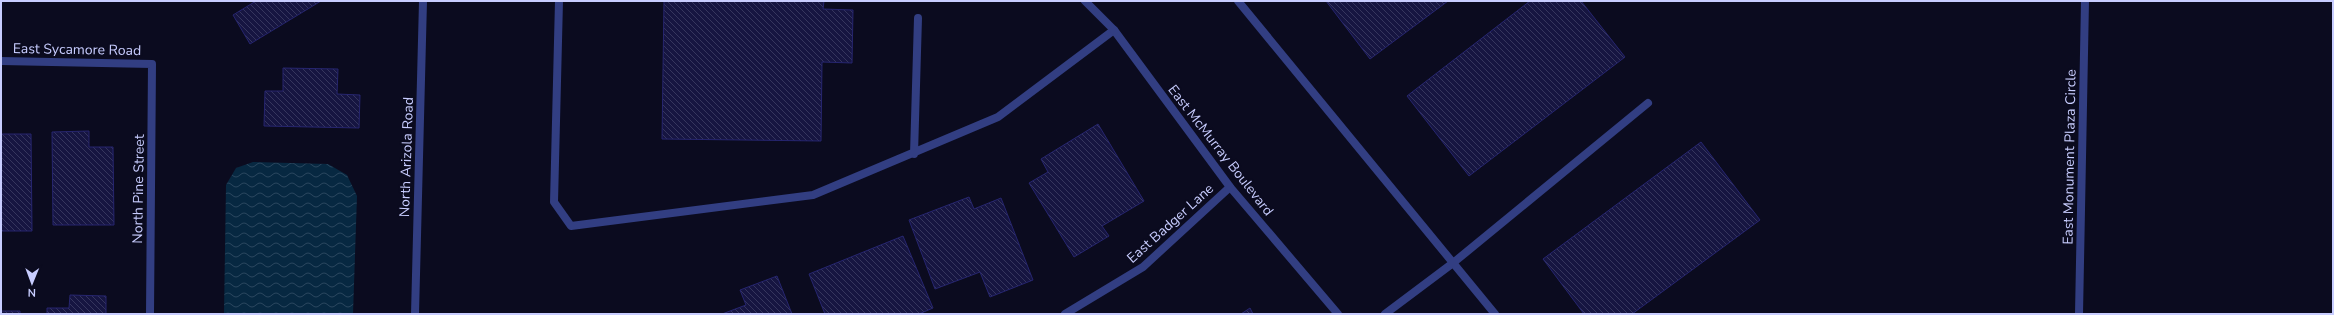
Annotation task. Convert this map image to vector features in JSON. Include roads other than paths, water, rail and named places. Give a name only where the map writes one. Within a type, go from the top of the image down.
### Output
[{"type":"street","name":"North Arizola Road","points":[[415,314],[423,1]]},
{"type":"street","points":[[559,1],[554,202],[571,226],[813,195],[998,118],[1114,30]]},
{"type":"street","name":"East McMurray Boulevard","points":[[1085,1],[1114,30],[1230,187],[1338,314]]},
{"type":"street","points":[[1238,1],[1495,314]]},
{"type":"street","name":"East Monument Plaza Circle","points":[[2079,314],[2085,1]]},
{"type":"street","points":[[914,154],[918,18]]},
{"type":"street","name":"East Sycamore Road","points":[[1,60],[152,64]]},
{"type":"street","name":"North Pine Street","points":[[150,314],[152,64]]},
{"type":"street","points":[[1385,314],[1453,263],[1648,103]]},
{"type":"street","name":"East Badger Lane","points":[[1065,314],[1143,267],[1230,187]]},
{"type":"water","points":[[253,162],[328,164],[347,175],[357,196],[353,314],[224,314],[226,185],[236,168]]}]
